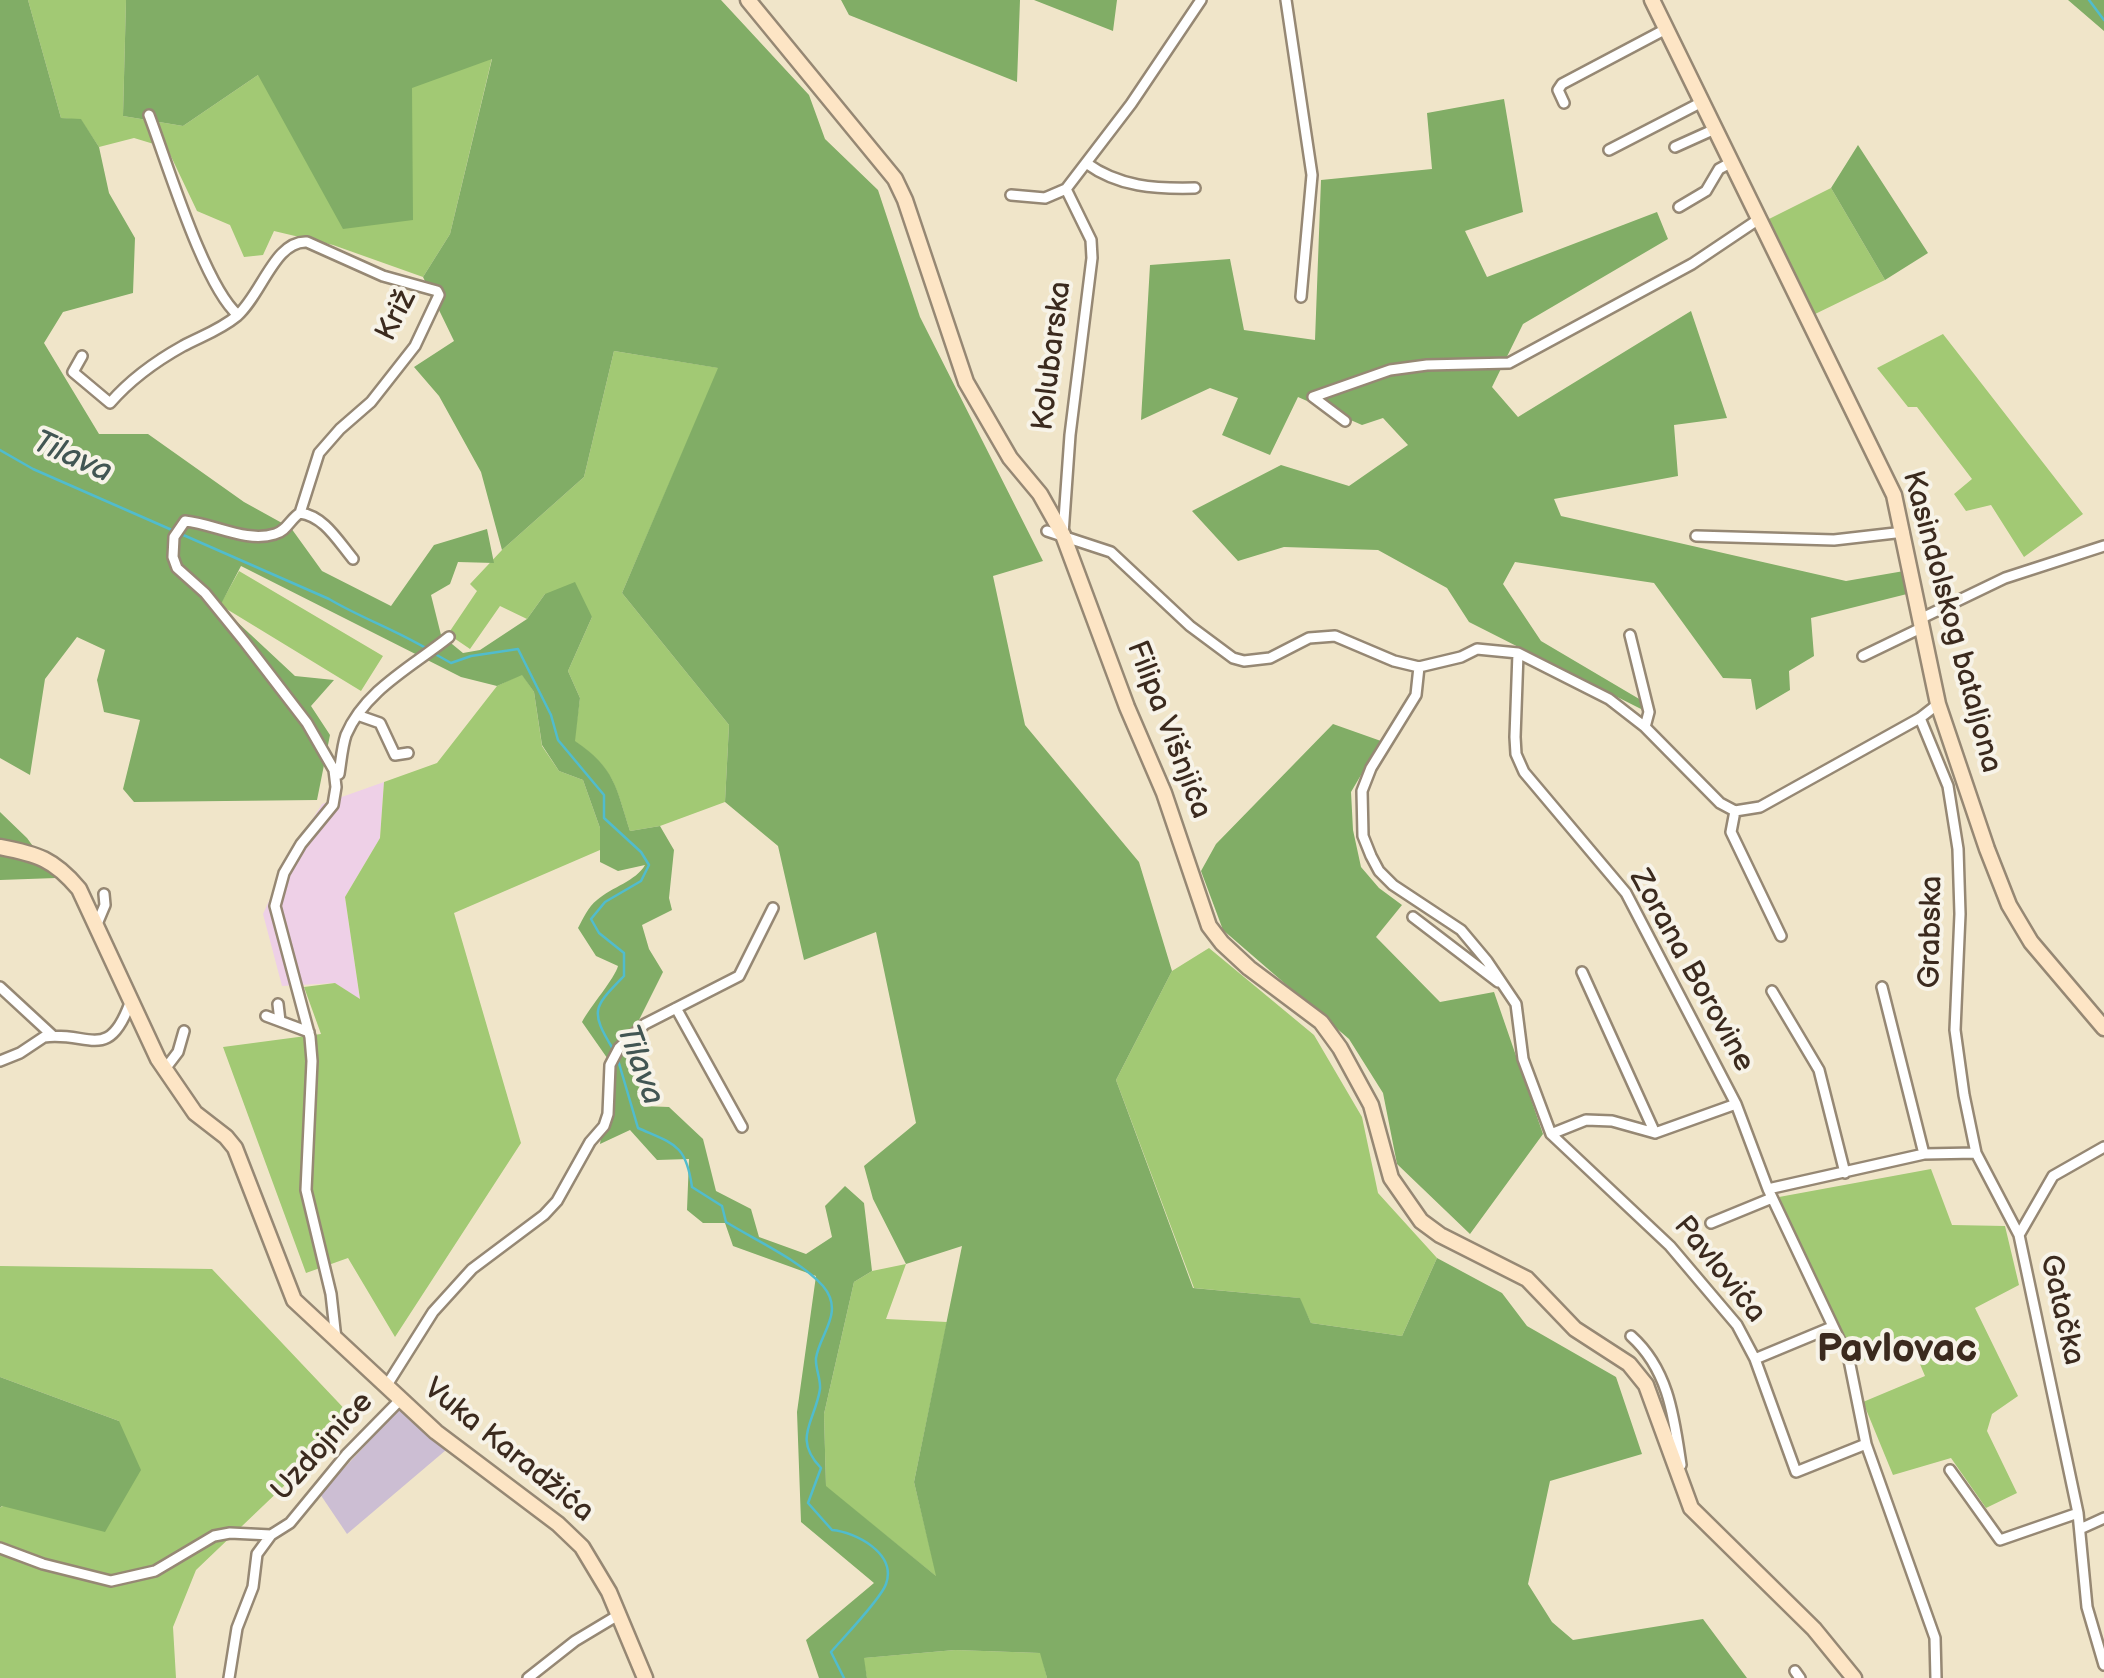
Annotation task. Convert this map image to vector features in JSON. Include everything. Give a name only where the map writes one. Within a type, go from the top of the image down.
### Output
[{"type":"street","points":[[748,0],[883,162],[905,200],[966,382],[1010,458],[1040,494],[1063,535]]},
{"type":"street","points":[[1011,195],[1045,198],[1066,189],[1131,104],[1201,0]]},
{"type":"street","points":[[1286,0],[1312,175],[1301,296]]},
{"type":"street","name":"Kasindolskog bataljona","points":[[1652,0],[1894,495],[1938,704],[1987,849],[2019,926],[2104,1028]]},
{"type":"street","points":[[1564,103],[1558,90],[1562,84],[1666,29]]},
{"type":"street","points":[[1609,150],[1702,102]]},
{"type":"street","points":[[150,115],[208,266],[229,307],[238,315]]},
{"type":"street","points":[[1676,147],[1716,129]]},
{"type":"street","points":[[1680,208],[1706,191],[1719,169],[1732,162]]},
{"type":"street","points":[[1086,163],[1102,174],[1138,186],[1194,188]]},
{"type":"street","name":"Kolubarska","points":[[1063,535],[1070,435],[1092,258],[1091,240],[1066,189]]},
{"type":"street","points":[[1345,421],[1313,397],[1390,370],[1428,365],[1508,364],[1692,264],[1760,218]]},
{"type":"street","name":"Križ","points":[[82,356],[73,372],[110,403],[160,360],[219,330],[238,315],[256,297],[285,248],[299,241],[383,276],[437,291],[415,346],[371,402],[319,454],[300,513]]},
{"type":"street","points":[[336,787],[334,770],[308,723],[206,592],[177,568],[172,548],[175,534],[185,522],[240,535],[273,535],[282,532],[300,513],[326,526],[353,558]]},
{"type":"street","name":"Filipa Višnjića","points":[[1047,531],[1112,552],[1190,626],[1233,658],[1270,658],[1309,638],[1335,636],[1419,666]]},
{"type":"street","points":[[1696,536],[1834,540],[1904,532]]},
{"type":"street","name":"Filipa Višnjića","points":[[1063,535],[1127,707],[1164,793],[1202,911],[1222,944],[1322,1022],[1371,1105],[1391,1178],[1421,1221],[1440,1235],[1528,1278],[1575,1329],[1629,1364],[1646,1385],[1684,1488]]},
{"type":"street","points":[[1864,656],[2004,578],[2104,546]]},
{"type":"street","points":[[1630,635],[1649,712],[1645,728]]},
{"type":"street","points":[[336,1342],[330,1294],[306,1190],[312,1060],[309,1032],[275,906],[284,874],[301,844],[332,805],[344,740],[383,684],[450,637]]},
{"type":"street","points":[[1419,666],[1477,649],[1518,653],[1609,699],[1645,728],[1720,803],[1735,811],[1760,807],[1920,718],[1938,704]]},
{"type":"street","name":"Zorana Borovine","points":[[1518,653],[1516,754],[1524,772],[1626,893],[1736,1104],[1770,1194],[1849,1360],[1866,1444],[1935,1638],[1936,1678]]},
{"type":"street","name":"Pavlovića","points":[[1419,666],[1416,695],[1371,768],[1362,791],[1363,836],[1379,871],[1416,902],[1460,930],[1487,961],[1516,1004],[1524,1060],[1552,1134],[1670,1246],[1726,1310],[1756,1359],[1796,1472],[1866,1444]]},
{"type":"street","points":[[360,716],[380,723],[395,755],[408,752]]},
{"type":"street","name":"Grabska","points":[[1920,718],[1954,810],[1960,914],[1955,1030],[1976,1152],[2018,1236]]},
{"type":"street","points":[[1735,811],[1732,832],[1781,936]]},
{"type":"street","name":"Vuka Karadžića","points":[[0,846],[37,854],[60,866],[79,889],[130,1003],[165,1069],[195,1113],[226,1136],[234,1148],[294,1300],[436,1432],[558,1524],[582,1547],[598,1568],[645,1678]]},
{"type":"street","points":[[97,924],[105,905],[104,894]]},
{"type":"street","name":"Vuka Karadžića","points":[[387,1385],[433,1312],[472,1269],[544,1215],[557,1200],[608,1114],[616,1052],[645,1024],[739,976],[773,908]]},
{"type":"street","points":[[1413,916],[1504,986]]},
{"type":"street","points":[[1582,972],[1655,1133]]},
{"type":"street","name":"Grabska","points":[[1882,987],[1924,1154]]},
{"type":"street","points":[[0,988],[53,1036],[86,1041],[104,1038],[122,1025],[130,1003]]},
{"type":"street","points":[[1772,991],[1819,1070],[1845,1174]]},
{"type":"street","points":[[278,1004],[280,1022]]},
{"type":"street","points":[[676,1008],[742,1127]]},
{"type":"street","points":[[266,1016],[309,1032]]},
{"type":"street","points":[[165,1069],[178,1052],[184,1030]]},
{"type":"street","points":[[0,1061],[53,1036]]},
{"type":"street","name":"Zorana Borovine","points":[[1655,1133],[1736,1104]]},
{"type":"street","points":[[1552,1134],[1586,1120],[1612,1120],[1655,1133]]},
{"type":"street","points":[[2018,1236],[2053,1176],[2104,1147]]},
{"type":"street","points":[[1712,1223],[1770,1194],[1924,1154],[1976,1152]]},
{"type":"street","name":"Gatačka","points":[[2018,1236],[2078,1513],[2088,1607],[2104,1665]]},
{"type":"street","points":[[1756,1359],[1832,1327]]},
{"type":"street","points":[[1631,1336],[1658,1371],[1672,1402],[1684,1488],[1691,1508],[1814,1628],[1854,1678]]},
{"type":"street","name":"Uzdojnice","points":[[0,1548],[42,1564],[112,1580],[155,1571],[214,1536],[271,1535],[290,1522],[346,1455],[401,1399]]},
{"type":"street","points":[[1950,1470],[2000,1540],[2078,1513]]},
{"type":"street","points":[[2080,1529],[2104,1518]]},
{"type":"street","points":[[229,1678],[237,1628],[253,1587],[257,1554],[271,1535]]},
{"type":"street","points":[[528,1678],[575,1641],[620,1614]]},
{"type":"shaded area","points":[[384,782],[380,838],[345,897],[360,1000],[335,983],[282,986],[263,914],[289,857],[322,804]]},
{"type":"shaded area","points":[[399,1409],[446,1450],[347,1534],[320,1494]]},
{"type":"green space","points":[[0,0],[28,0],[61,118],[81,119],[99,147],[109,193],[135,238],[133,293],[63,312],[44,343],[99,434],[148,434],[244,502],[291,528],[322,571],[391,606],[434,545],[487,529],[494,563],[458,562],[450,584],[431,595],[441,635],[463,653],[480,650],[527,619],[545,594],[575,582],[592,617],[568,671],[580,698],[575,741],[606,770],[630,831],[660,826],[674,850],[669,898],[672,910],[642,925],[649,949],[663,972],[635,1028],[642,1106],[669,1107],[703,1139],[716,1191],[751,1209],[759,1237],[806,1254],[832,1237],[825,1206],[845,1186],[864,1203],[872,1271],[854,1282],[824,1414],[826,1486],[936,1576],[914,1482],[962,1246],[906,1264],[873,1199],[864,1166],[916,1123],[876,932],[804,960],[778,846],[725,802],[729,725],[622,593],[718,368],[614,351],[584,477],[502,550],[481,472],[439,396],[414,367],[454,341],[423,277],[450,234],[492,59],[412,88],[413,220],[343,229],[258,75],[183,126],[123,116],[126,0],[721,0],[809,95],[825,139],[878,190],[920,317],[1043,561],[993,576],[1025,725],[1139,862],[1172,971],[1116,1080],[1193,1288],[1300,1298],[1311,1323],[1402,1336],[1437,1258],[1502,1293],[1527,1326],[1616,1377],[1642,1454],[1550,1481],[1528,1584],[1552,1622],[1573,1640],[1703,1619],[1747,1678],[1047,1678],[1040,1653],[955,1650],[864,1658],[867,1678],[819,1678],[806,1640],[874,1583],[801,1522],[797,1412],[816,1276],[733,1246],[725,1223],[703,1223],[687,1210],[689,1159],[657,1160],[630,1130],[600,1144],[612,1065],[582,1022],[618,966],[596,956],[578,928],[594,903],[645,865],[618,871],[600,862],[600,828],[583,780],[559,771],[542,745],[534,692],[522,675],[497,686],[461,677],[241,566],[220,606],[295,676],[334,680],[311,706],[330,735],[317,800],[134,802],[123,789],[140,720],[104,712],[97,680],[105,650],[77,637],[45,679],[30,775],[0,758]]},
{"type":"green space","points":[[28,0],[126,0],[123,116],[183,126],[258,75],[412,87],[492,58],[450,234],[423,277],[333,245],[274,231],[263,255],[244,257],[230,225],[197,211],[167,148],[134,138],[99,147],[81,120],[61,118]]},
{"type":"green space","points":[[841,0],[1020,0],[1017,82],[849,15]]},
{"type":"green space","points":[[1034,0],[1117,0],[1113,31]]},
{"type":"green space","points":[[2068,0],[2104,0],[2104,31]]},
{"type":"green space","points":[[1504,99],[1523,212],[1465,231],[1487,277],[1657,212],[1668,239],[1523,324],[1492,387],[1518,417],[1691,311],[1727,418],[1674,425],[1678,476],[1554,499],[1561,516],[1846,581],[1904,571],[1907,594],[1811,618],[1814,656],[1789,671],[1790,690],[1756,710],[1751,679],[1723,678],[1654,583],[1515,562],[1503,584],[1541,641],[1646,703],[1643,710],[1469,622],[1447,588],[1378,550],[1284,547],[1238,561],[1192,511],[1281,465],[1349,486],[1408,445],[1383,418],[1362,425],[1298,397],[1270,455],[1222,435],[1238,398],[1210,388],[1141,420],[1150,265],[1230,259],[1244,330],[1315,340],[1321,180],[1432,169],[1427,113]]},
{"type":"green space","points":[[1858,145],[1928,253],[1885,280],[1831,188]]},
{"type":"green space","points":[[1831,188],[1885,280],[1811,316],[1765,221]]},
{"type":"green space","points":[[1943,334],[2083,514],[2024,557],[1991,505],[1966,511],[1954,494],[1972,479],[1917,407],[1908,407],[1877,368]]},
{"type":"green space","points":[[614,351],[719,368],[622,593],[729,725],[725,802],[660,826],[630,831],[606,770],[574,741],[580,698],[568,671],[592,617],[545,594],[527,619],[500,606],[470,649],[448,634],[477,591],[470,584],[584,477]]},
{"type":"green space","points":[[239,571],[383,656],[361,691],[220,605]]},
{"type":"green space","points":[[522,674],[534,692],[542,746],[559,771],[583,780],[600,828],[600,850],[454,913],[521,1143],[395,1337],[348,1258],[306,1273],[223,1047],[321,1034],[304,987],[335,983],[360,999],[345,897],[380,838],[384,782],[437,763],[497,686]]},
{"type":"green space","points":[[1333,724],[1381,741],[1351,792],[1353,830],[1361,867],[1379,888],[1402,905],[1376,937],[1440,1002],[1494,992],[1543,1134],[1470,1234],[1397,1164],[1383,1093],[1349,1039],[1223,930],[1201,871],[1216,844]]},
{"type":"green space","points":[[0,812],[27,838],[56,878],[0,880]]},
{"type":"green space","points":[[1209,948],[1314,1035],[1362,1117],[1378,1193],[1437,1258],[1402,1336],[1311,1323],[1299,1298],[1194,1288],[1116,1080],[1172,971]]},
{"type":"green space","points":[[1931,1169],[1952,1225],[2005,1226],[2019,1285],[1975,1308],[2018,1396],[1992,1414],[1987,1431],[2017,1493],[1986,1508],[1951,1458],[1893,1475],[1863,1402],[1925,1376],[1911,1343],[1855,1364],[1779,1197]]},
{"type":"green space","points":[[906,1264],[886,1319],[947,1322],[914,1482],[937,1577],[826,1487],[824,1414],[854,1282],[872,1271]]},
{"type":"green space","points":[[0,1266],[212,1269],[354,1419],[196,1570],[173,1627],[176,1678],[0,1678],[0,1508],[119,1421],[0,1377]]},
{"type":"green space","points":[[0,1377],[119,1421],[141,1470],[105,1532],[0,1508]]},
{"type":"green space","points":[[955,1650],[1041,1653],[1047,1678],[867,1678],[863,1658]]},
{"type":"waterway","points":[[2089,0],[2104,20]]},
{"type":"waterway","name":"Tilava","points":[[0,450],[33,469],[329,599],[429,650]]},
{"type":"waterway","name":"Tilava","points":[[435,654],[451,663],[518,649],[551,715],[558,740],[604,795],[604,818],[641,852],[649,865],[641,881],[605,902],[591,919],[599,933],[624,953],[624,976],[598,1010],[600,1026],[613,1049]]},
{"type":"waterway","name":"Tilava","points":[[618,1060],[638,1128],[676,1147],[686,1162],[692,1187],[722,1206],[726,1222],[803,1268],[829,1296],[832,1314],[816,1358],[820,1389],[807,1439],[812,1457],[821,1468],[808,1503],[832,1530],[872,1546],[888,1573],[877,1599],[831,1652],[844,1678]]},
{"type":"district","name":"Pavlovac","points":[[1897,1351]]}]
